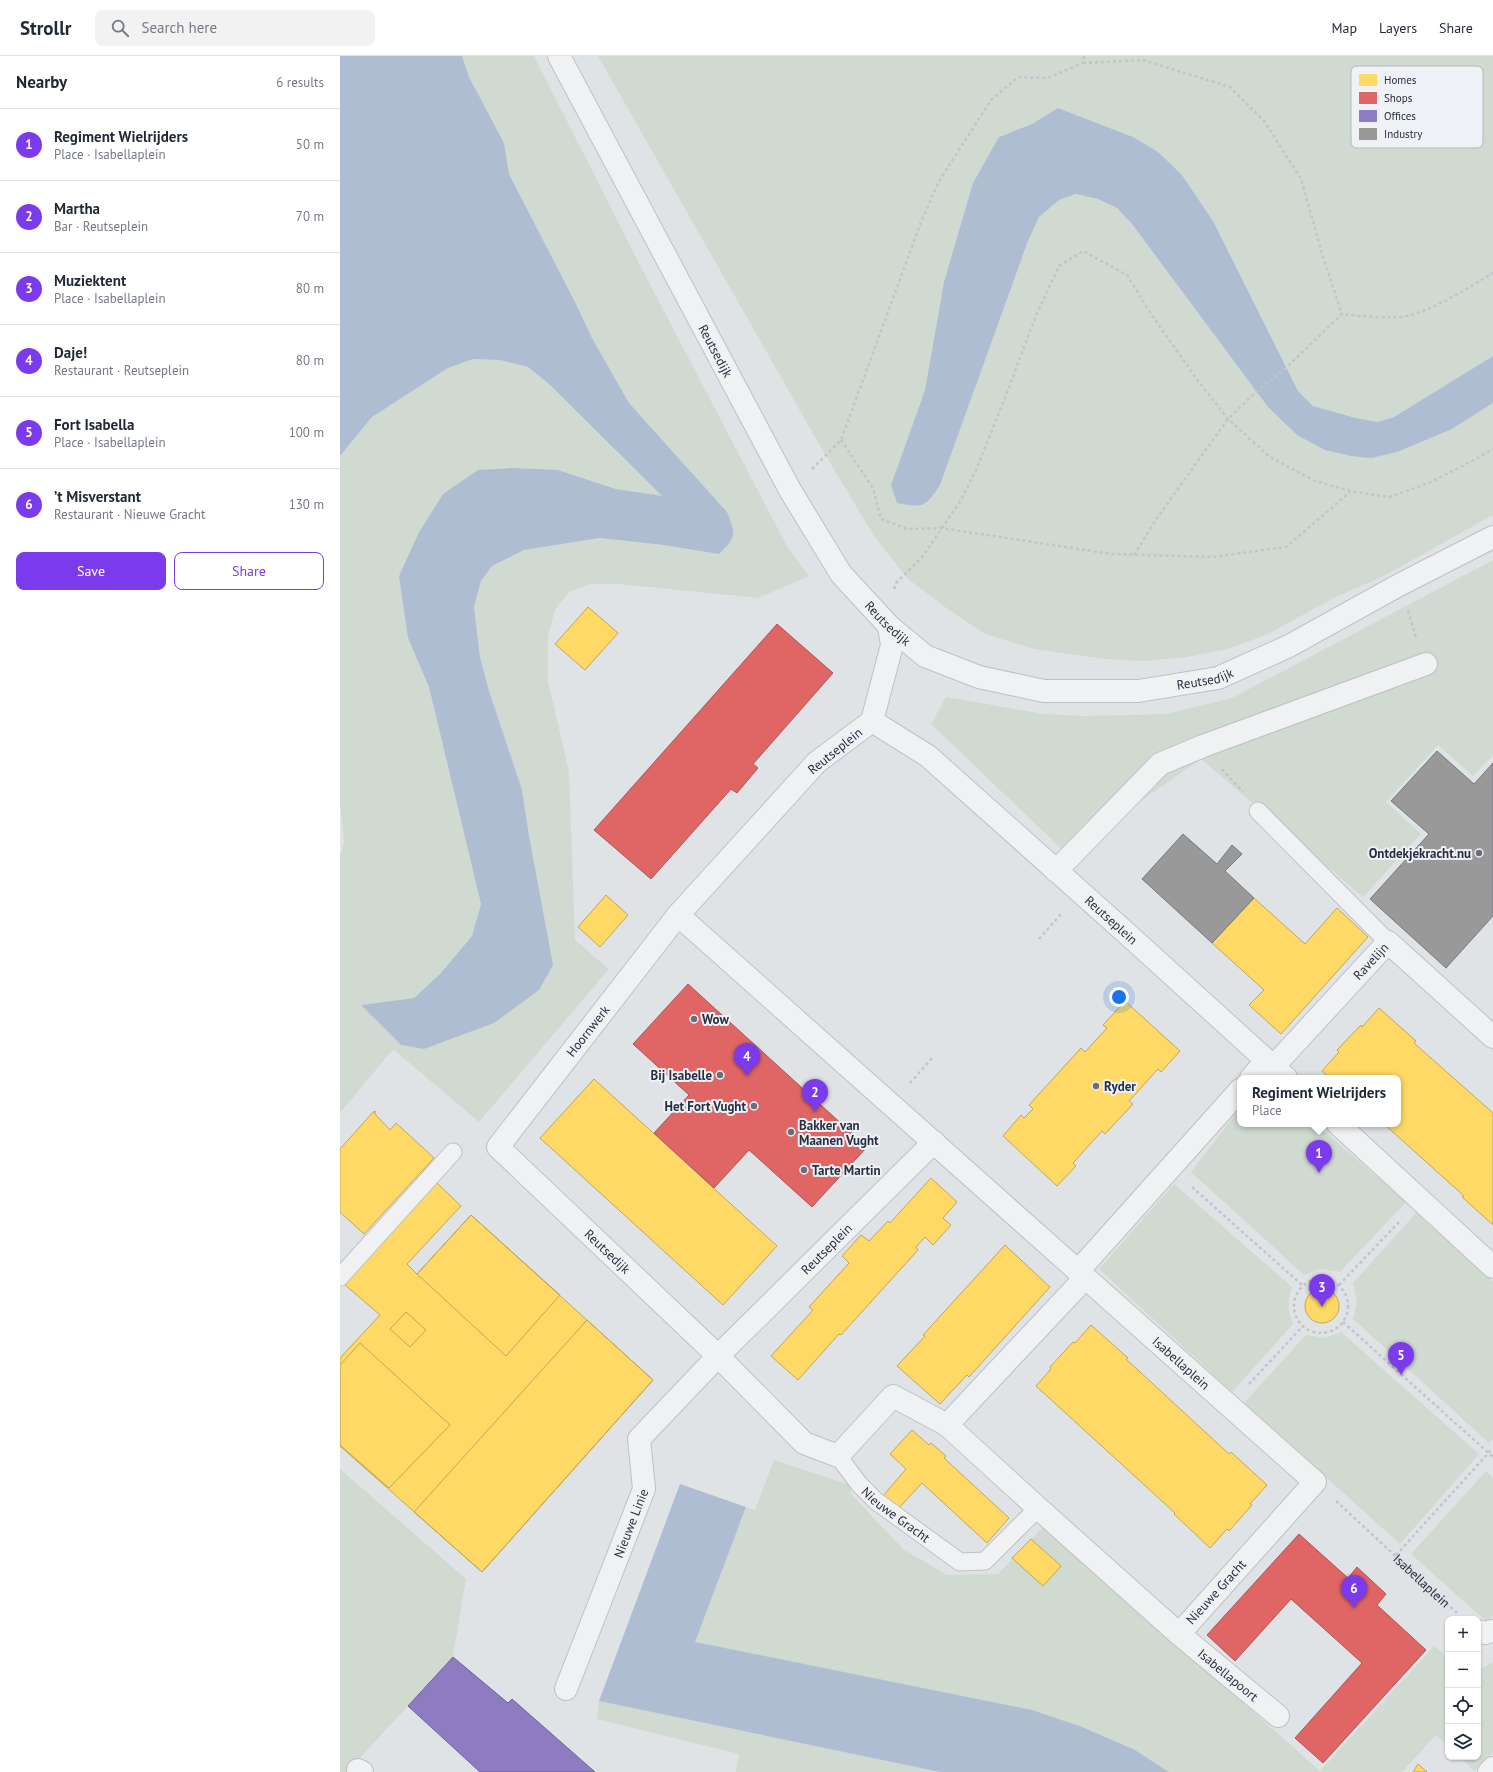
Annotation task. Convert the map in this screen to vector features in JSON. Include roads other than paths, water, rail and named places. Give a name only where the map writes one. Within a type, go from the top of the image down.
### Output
[{"type":"street","name":"Reutsedijk","points":[[559,56],[790,490],[841,574],[888,626],[925,656],[979,678],[1044,691],[1138,691],[1218,678],[1289,646],[1399,585],[1493,537]]},
{"type":"street","points":[[872,721],[892,646],[888,626]]},
{"type":"street","points":[[1056,871],[1160,764],[1203,746],[1426,664]]},
{"type":"street","name":"Reutseplein","points":[[678,915],[817,762],[872,721],[928,756],[1275,1068]]},
{"type":"street","points":[[678,915],[1082,1274]]},
{"type":"street","name":"Hoornwerk","points":[[498,1147],[678,915]]},
{"type":"street","name":"Ravelijn","points":[[1275,1068],[1388,942],[1493,1037]]},
{"type":"street","points":[[1258,1075],[1275,1068]]},
{"type":"street","points":[[947,1425],[1082,1274],[1170,1167],[1237,1093]]},
{"type":"street","points":[[1341,1127],[1493,1267]]},
{"type":"street","name":"Reutseplein","points":[[718,1356],[934,1142]]},
{"type":"street","name":"Reutsedijk","points":[[498,1147],[718,1356]]},
{"type":"street","name":"Isabellaplein","points":[[1082,1274],[1315,1482]]},
{"type":"street","points":[[718,1356],[804,1443],[838,1456]]},
{"type":"street","name":"Nieuwe Linie","points":[[566,1689],[644,1489],[639,1439],[718,1356]]},
{"type":"street","name":"Nieuwe Gracht","points":[[838,1456],[893,1396],[947,1425],[1179,1634],[1315,1482]]},
{"type":"street","points":[[1481,1632],[1485,1633],[1493,1631]]},
{"type":"street","name":"Isabellapoort","points":[[1179,1634],[1278,1716]]},
{"type":"street","points":[[1489,1772],[1493,1768]]},
{"type":"lane","points":[[1258,810],[1388,942]]},
{"type":"lane","points":[[340,1277],[453,1152]]},
{"type":"lane","name":"Nieuwe Gracht","points":[[838,1456],[859,1484],[876,1501],[960,1562],[985,1561],[1038,1508]]},
{"type":"water","points":[[340,56],[462,56],[469,77],[504,143],[509,174],[592,338],[629,403],[727,512],[733,531],[732,539],[719,554],[663,545],[600,538],[524,550],[492,566],[481,581],[474,607],[480,657],[489,691],[522,790],[553,965],[539,990],[494,1023],[424,1049],[401,1045],[361,1005],[414,998],[440,974],[472,936],[481,904],[429,687],[408,638],[399,576],[419,532],[443,494],[478,470],[513,468],[558,470],[616,489],[662,496],[549,384],[528,367],[500,360],[473,359],[448,368],[372,417],[340,456]]},
{"type":"water","points":[[1058,108],[1133,137],[1158,152],[1182,175],[1213,221],[1298,391],[1313,406],[1356,418],[1378,422],[1394,417],[1493,356],[1493,403],[1452,429],[1397,452],[1371,458],[1351,456],[1325,450],[1297,435],[1268,407],[1132,224],[1117,208],[1098,199],[1076,194],[1059,200],[1039,217],[1028,241],[940,485],[931,498],[923,504],[913,506],[897,503],[891,485],[925,390],[944,282],[973,183],[999,137],[1032,124]]},
{"type":"water","points":[[680,1484],[746,1507],[695,1642],[1032,1710],[1082,1727],[1135,1750],[1169,1772],[940,1772],[599,1701]]},
{"type":"place","name":"Ontdekjekracht.nu","points":[[1479,853]]},
{"type":"place","name":"Wow","points":[[694,1019]]},
{"type":"place","name":"Bij Isabelle","points":[[720,1075]]},
{"type":"place","name":"Daje!","points":[[747,1076]]},
{"type":"place","name":"Ryder","points":[[1096,1086]]},
{"type":"place","name":"Het Fort Vught","points":[[754,1106]]},
{"type":"place","name":"Martha","points":[[815,1112]]},
{"type":"place","name":"Bakker van Maanen Vught","points":[[791,1132]]},
{"type":"place","name":"Tarte Martin","points":[[804,1170]]},
{"type":"place","name":"Regiment Wielrijders","points":[[1319,1173]]},
{"type":"place","name":"Muziektent","points":[[1322,1307]]},
{"type":"place","name":"Fort Isabella","points":[[1401,1375]]},
{"type":"place","name":"’t Misverstant","points":[[1354,1608]]}]
